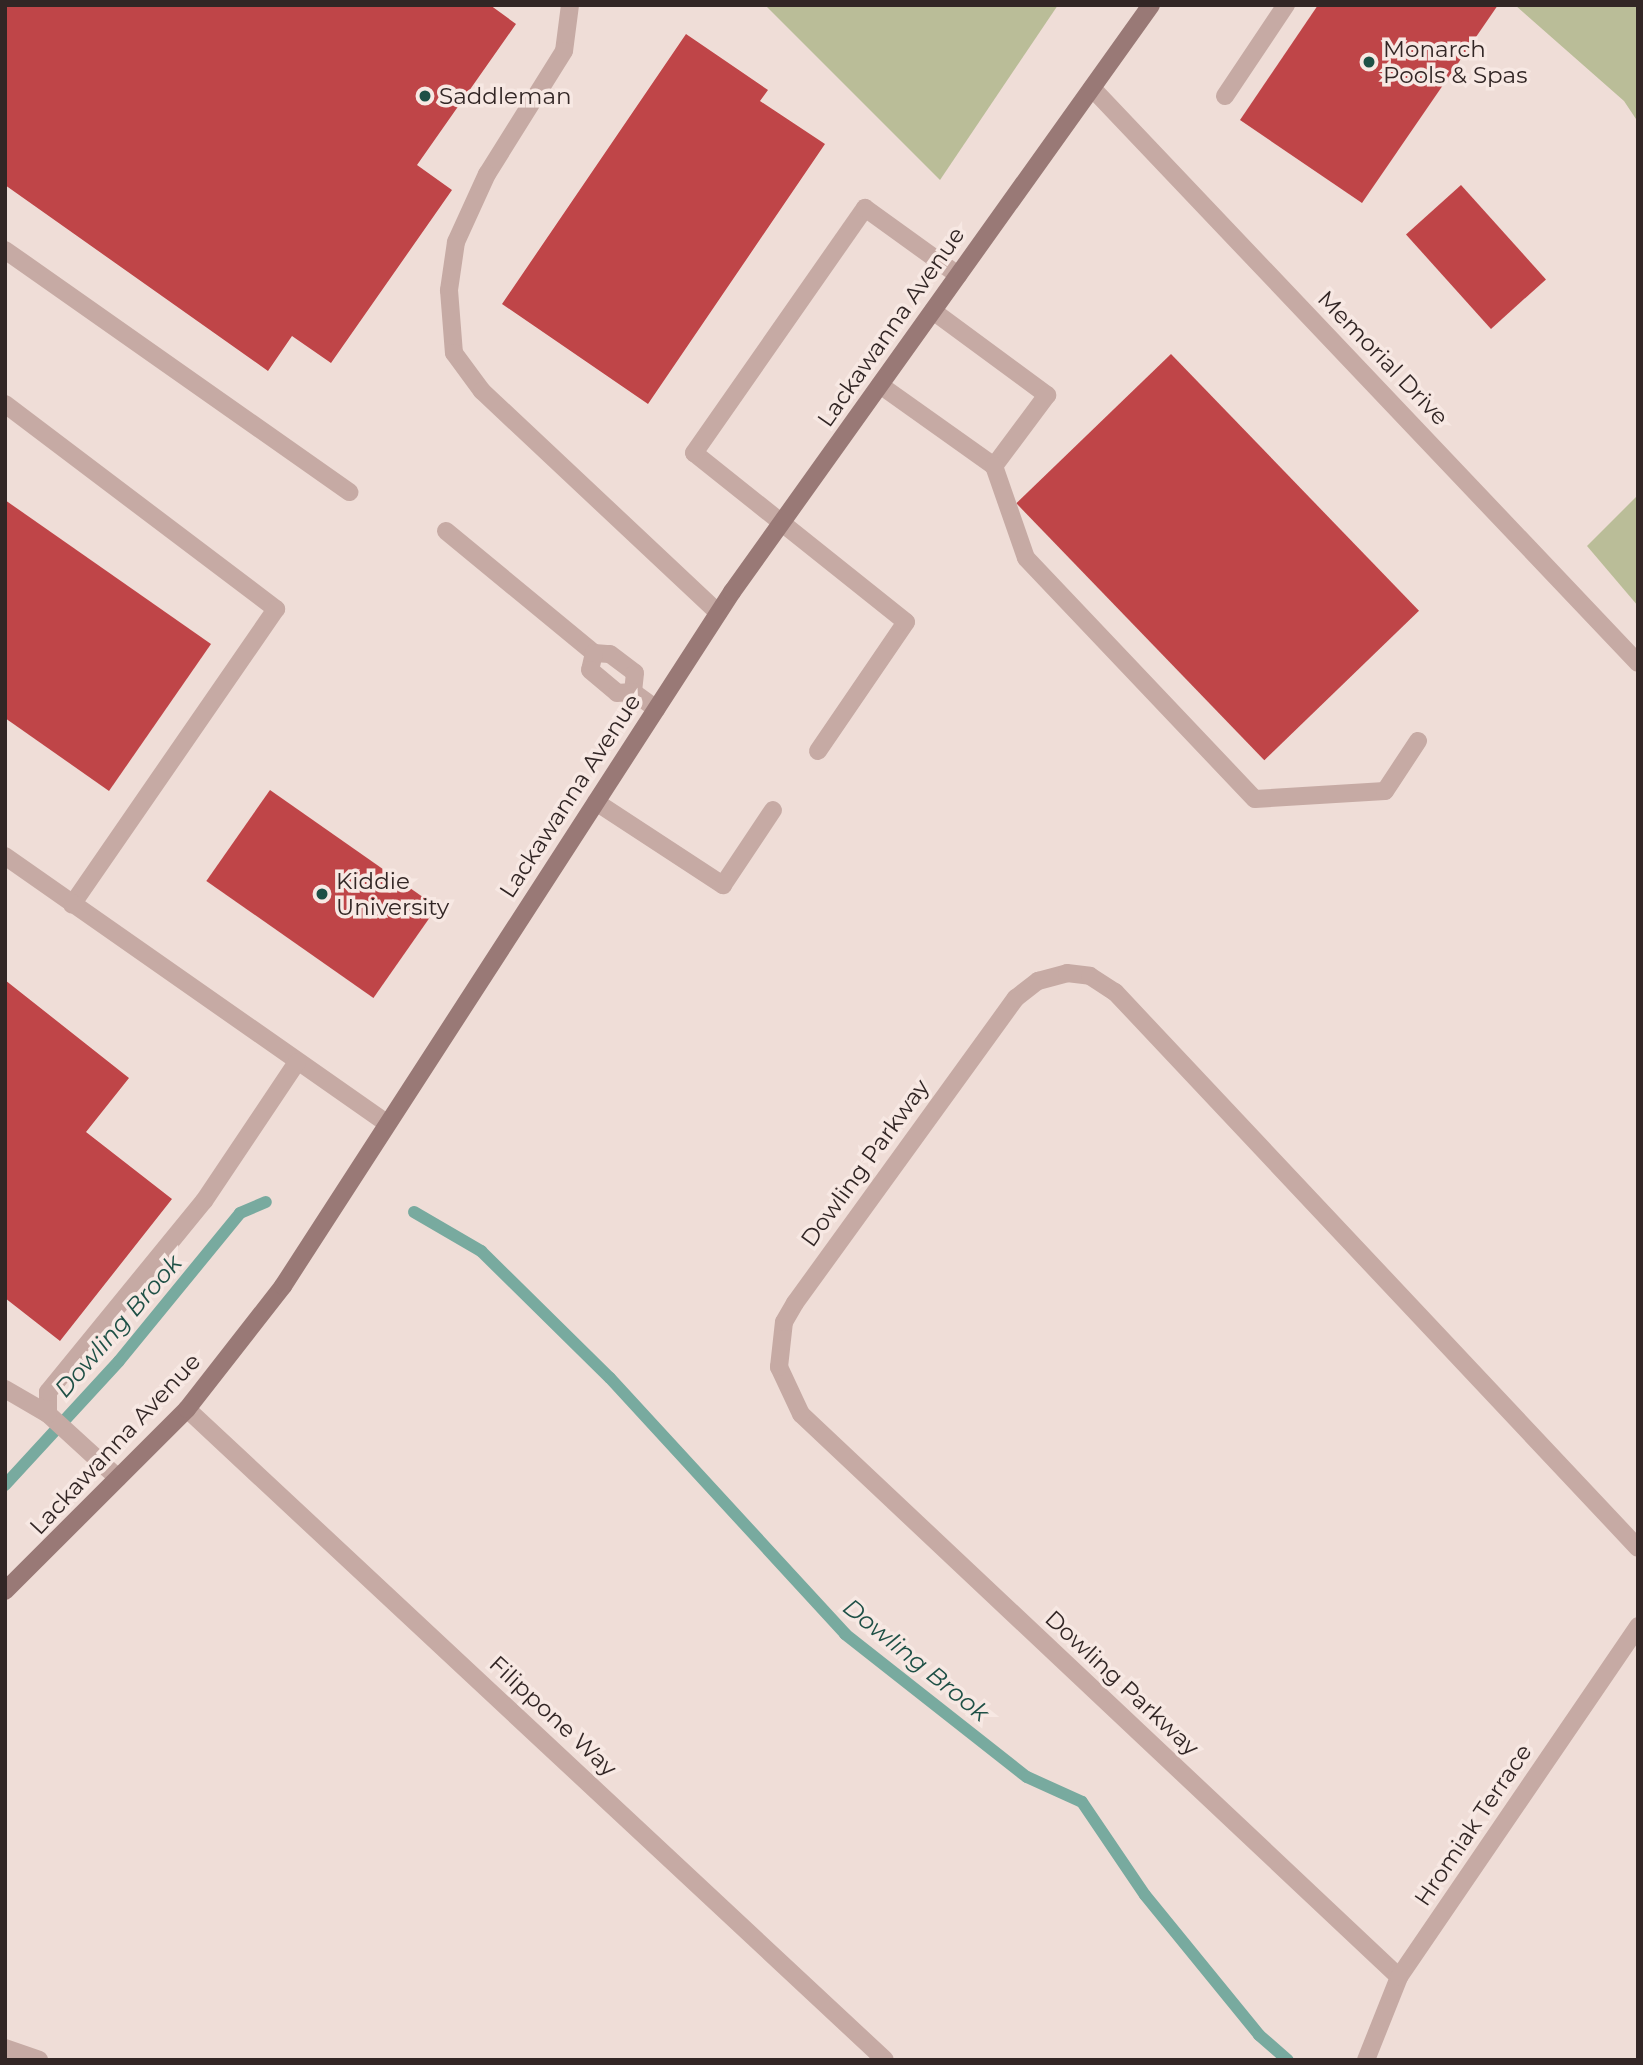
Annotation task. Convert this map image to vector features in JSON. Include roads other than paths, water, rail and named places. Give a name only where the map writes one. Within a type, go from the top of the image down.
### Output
[{"type":"street","points":[[570,5],[564,51],[486,174],[456,242],[449,290],[454,353],[482,391],[718,613]]},
{"type":"street","name":"Lackawanna Avenue","points":[[5,1591],[187,1409],[282,1286],[718,613],[1151,5]]},
{"type":"street","points":[[1225,96],[1286,5]]},
{"type":"street","name":"Memorial Drive","points":[[1092,88],[1638,663]]},
{"type":"street","points":[[818,751],[906,622],[694,453],[865,208],[958,275]]},
{"type":"street","points":[[5,250],[349,492]]},
{"type":"street","points":[[933,311],[1047,395],[994,466]]},
{"type":"street","points":[[880,385],[994,466],[1026,558],[1255,799],[1384,791],[1418,741]]},
{"type":"street","points":[[5,404],[276,609],[72,905]]},
{"type":"street","points":[[446,531],[594,653],[610,654],[635,673],[633,692]]},
{"type":"street","points":[[594,653],[590,670],[617,693],[633,692],[656,709]]},
{"type":"street","points":[[596,802],[723,885],[773,810]]},
{"type":"street","points":[[5,856],[386,1123]]},
{"type":"street","name":"Dowling Parkway","points":[[1399,1977],[801,1414],[779,1367],[784,1322],[795,1303],[1016,998],[1038,981],[1067,973],[1090,976],[1115,992],[1638,1548]]},
{"type":"street","points":[[48,1414],[48,1392],[204,1202],[297,1062]]},
{"type":"street","points":[[5,1389],[48,1414],[118,1478]]},
{"type":"street","name":"Filippone Way","points":[[187,1409],[885,2060]]},
{"type":"street","name":"Hromiak Terrace","points":[[1366,2060],[1399,1977],[1638,1626]]},
{"type":"street","points":[[5,2048],[39,2060]]},
{"type":"waterway","name":"Dowling Brook","points":[[5,1485],[119,1361],[240,1213],[266,1202]]},
{"type":"waterway","name":"Dowling Brook","points":[[414,1212],[481,1251],[610,1378],[845,1634],[1027,1777],[1082,1802],[1145,1895],[1259,2035],[1288,2060]]},
{"type":"place","name":"Monarch Pools & Spas","points":[[1369,62]]},
{"type":"place","name":"Saddleman","points":[[425,96]]},
{"type":"place","name":"Kiddie University","points":[[322,894]]}]
